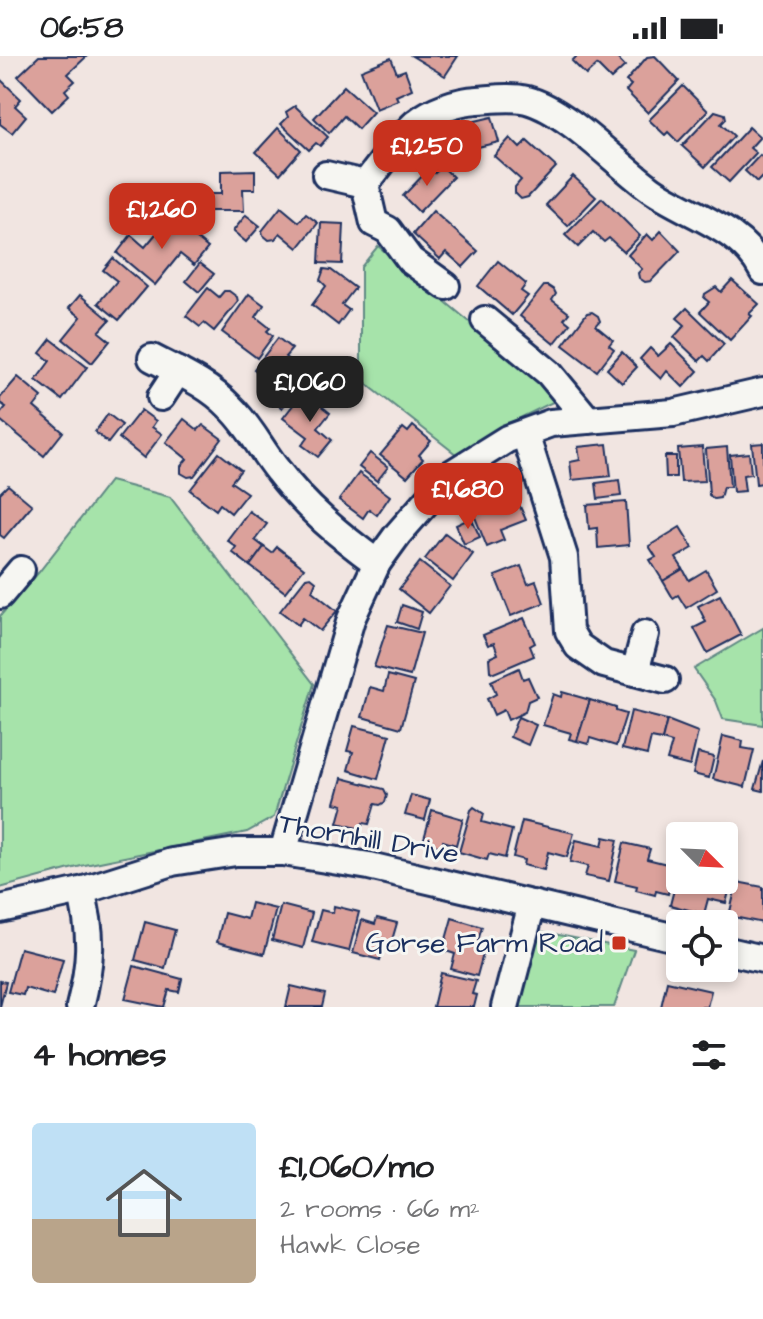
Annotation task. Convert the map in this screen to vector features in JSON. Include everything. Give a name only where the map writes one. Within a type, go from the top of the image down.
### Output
[{"type":"street","points":[[365,184],[415,124],[433,112],[466,101],[498,98],[526,100],[554,112],[653,191],[698,214],[744,245],[763,271]]},
{"type":"street","points":[[326,175],[365,184]]},
{"type":"street","points":[[365,184],[374,223],[388,230],[410,260],[446,286]]},
{"type":"street","points":[[485,320],[549,373],[588,420]]},
{"type":"street","points":[[152,358],[206,387],[229,405],[248,426],[277,470],[310,507],[328,526],[377,563]]},
{"type":"street","points":[[161,397],[178,371]]},
{"type":"street","points":[[283,852],[351,619],[377,563],[451,474],[507,439],[551,423],[673,413],[763,392]]},
{"type":"street","points":[[525,434],[564,557],[569,631],[578,646],[604,664],[665,680]]},
{"type":"street","points":[[0,595],[21,570]]},
{"type":"street","points":[[635,672],[645,634]]},
{"type":"street","name":"Thornhill Drive","points":[[0,909],[81,891],[172,862],[236,852],[283,852],[369,866],[666,936]]},
{"type":"street","points":[[80,1007],[90,969],[88,916],[81,891]]},
{"type":"street","points":[[505,1007],[532,904]]},
{"type":"street","points":[[738,953],[763,959]]},
{"type":"green space","points":[[378,246],[552,390],[555,401],[491,432],[457,455],[373,389],[361,378],[361,267]]},
{"type":"green space","points":[[110,481],[170,497],[314,684],[274,817],[247,832],[85,865],[0,888],[0,616],[39,572]]},
{"type":"green space","points":[[763,628],[763,725],[723,719],[716,701],[694,669]]},
{"type":"green space","points":[[534,930],[634,950],[614,1007],[514,1007]]},
{"type":"building","points":[[39,56],[87,56],[68,74],[75,81],[65,90],[69,95],[52,111],[18,76]]},
{"type":"building","points":[[412,56],[458,56],[445,76]]},
{"type":"building","points":[[577,56],[615,56],[625,66],[611,79],[597,65],[586,75],[572,61]]},
{"type":"building","points":[[655,56],[679,81],[648,113],[626,91],[631,85],[626,81],[647,57]]},
{"type":"building","points":[[391,58],[397,73],[405,70],[412,89],[396,96],[398,100],[376,109],[361,70]]},
{"type":"building","points":[[0,79],[21,99],[15,106],[26,116],[12,133],[0,124]]},
{"type":"building","points":[[344,86],[373,112],[358,129],[344,116],[329,133],[314,118]]},
{"type":"building","points":[[683,86],[708,111],[678,142],[649,120]]},
{"type":"building","points":[[295,106],[328,137],[320,146],[316,143],[309,150],[281,124],[288,117],[286,112]]},
{"type":"building","points":[[715,111],[725,114],[726,119],[721,124],[734,136],[705,167],[682,146]]},
{"type":"building","points":[[492,117],[499,142],[478,147],[471,122]]},
{"type":"building","points":[[749,127],[760,137],[750,148],[756,153],[729,182],[712,167]]},
{"type":"building","points":[[278,128],[301,150],[280,174],[256,152]]},
{"type":"building","points":[[510,138],[520,148],[527,141],[556,167],[528,197],[521,199],[515,193],[515,187],[521,180],[494,156]]},
{"type":"building","points":[[430,143],[439,151],[425,167],[416,159]]},
{"type":"building","points":[[760,155],[763,158],[763,176],[757,182],[745,171]]},
{"type":"building","points":[[442,166],[453,177],[419,212],[403,196],[430,168],[435,173]]},
{"type":"building","points":[[255,170],[255,189],[243,189],[244,211],[203,211],[203,194],[221,194],[221,171]]},
{"type":"building","points":[[573,176],[596,197],[568,226],[546,205]]},
{"type":"building","points":[[602,198],[640,236],[624,252],[609,238],[604,242],[593,232],[578,247],[565,235]]},
{"type":"building","points":[[281,207],[299,222],[306,214],[318,223],[298,248],[280,233],[269,240],[263,235],[262,231]]},
{"type":"building","points":[[433,211],[478,251],[463,267],[446,252],[440,259],[413,234]]},
{"type":"building","points":[[246,215],[260,226],[246,242],[233,231]]},
{"type":"building","points":[[170,217],[208,248],[194,265],[180,254],[155,285],[117,253],[131,235],[145,247]]},
{"type":"building","points":[[321,223],[344,224],[342,264],[319,263]]},
{"type":"building","points":[[661,231],[680,251],[651,281],[645,282],[639,278],[638,273],[642,269],[628,255],[647,234],[653,240]]},
{"type":"building","points":[[113,258],[147,287],[119,320],[98,303],[117,281],[103,270]]},
{"type":"building","points":[[498,261],[526,284],[521,291],[528,296],[512,315],[478,286]]},
{"type":"building","points":[[200,263],[214,274],[199,292],[186,281]]},
{"type":"building","points":[[324,269],[331,270],[355,288],[342,305],[349,310],[338,325],[312,305],[326,286],[320,280]]},
{"type":"building","points":[[732,280],[759,304],[730,340],[700,312],[709,302],[704,298],[705,294],[716,287],[721,292]]},
{"type":"building","points":[[544,286],[554,290],[556,294],[552,300],[569,313],[564,319],[570,324],[554,344],[520,316]]},
{"type":"building","points":[[208,288],[219,297],[224,291],[229,291],[238,302],[214,331],[204,323],[200,327],[186,316]]},
{"type":"building","points":[[249,294],[264,305],[256,317],[270,328],[267,331],[273,336],[257,358],[222,332]]},
{"type":"building","points":[[80,295],[110,320],[99,332],[110,341],[92,363],[63,339],[81,317],[69,308]]},
{"type":"building","points":[[687,308],[724,344],[709,361],[704,356],[699,361],[674,337],[685,325],[677,318]]},
{"type":"building","points":[[592,312],[600,321],[596,326],[613,340],[609,345],[614,349],[597,371],[563,345],[587,313]]},
{"type":"building","points":[[278,338],[292,349],[285,357],[301,370],[290,383],[297,389],[282,408],[260,390],[268,380],[254,369]]},
{"type":"building","points":[[51,339],[87,367],[62,400],[36,380],[50,361],[40,353]]},
{"type":"building","points":[[671,344],[698,371],[683,387],[667,371],[661,379],[640,359],[650,348],[658,356]]},
{"type":"building","points":[[622,352],[637,367],[622,383],[607,369]]},
{"type":"building","points":[[18,377],[42,397],[34,407],[63,432],[44,456],[0,420],[0,414],[6,407],[0,403],[0,398]]},
{"type":"building","points":[[301,395],[312,405],[315,401],[330,413],[318,428],[332,440],[318,457],[302,445],[308,437],[283,418]]},
{"type":"building","points":[[141,410],[156,421],[152,427],[162,434],[144,458],[119,438]]},
{"type":"building","points":[[108,414],[122,425],[108,443],[95,432]]},
{"type":"building","points":[[184,419],[198,430],[203,425],[222,439],[194,476],[188,477],[181,473],[181,466],[187,459],[166,442]]},
{"type":"building","points":[[413,426],[431,441],[419,455],[423,459],[407,477],[380,455],[403,428],[408,432]]},
{"type":"building","points":[[763,443],[763,483],[756,484],[752,444]]},
{"type":"building","points":[[607,444],[611,476],[572,480],[570,462],[580,460],[578,447]]},
{"type":"building","points":[[702,447],[705,481],[681,482],[678,449]]},
{"type":"building","points":[[727,447],[730,487],[723,487],[720,498],[714,499],[709,495],[706,449]]},
{"type":"building","points":[[219,453],[241,470],[231,482],[247,493],[231,513],[220,504],[216,510],[190,490]]},
{"type":"building","points":[[370,453],[388,467],[377,481],[359,467]]},
{"type":"building","points":[[749,453],[751,474],[743,475],[745,491],[733,492],[730,455]]},
{"type":"building","points":[[665,456],[676,456],[676,477],[666,477]]},
{"type":"building","points":[[359,473],[390,496],[377,515],[369,509],[363,518],[339,500]]},
{"type":"building","points":[[619,480],[621,496],[598,499],[596,483]]},
{"type":"building","points":[[8,485],[32,505],[4,538],[0,535],[0,493]]},
{"type":"building","points":[[492,493],[495,501],[514,493],[526,520],[500,530],[504,540],[487,547],[469,502]]},
{"type":"building","points":[[626,502],[629,545],[598,548],[597,528],[589,529],[587,505]]},
{"type":"building","points":[[249,511],[267,524],[255,540],[264,547],[250,566],[232,552],[236,547],[227,540]]},
{"type":"building","points":[[471,518],[480,537],[464,544],[456,525]]},
{"type":"building","points":[[680,527],[693,548],[676,558],[683,569],[663,581],[650,560],[656,557],[649,546]]},
{"type":"building","points":[[445,533],[473,554],[453,581],[425,559]]},
{"type":"building","points":[[264,547],[272,553],[277,547],[304,568],[285,592],[250,566]]},
{"type":"building","points":[[420,562],[450,586],[429,613],[399,589]]},
{"type":"building","points":[[521,566],[528,584],[536,581],[544,603],[511,616],[495,576]]},
{"type":"building","points":[[683,569],[689,580],[706,570],[717,589],[686,608],[678,595],[673,598],[663,581]]},
{"type":"building","points":[[306,578],[316,581],[312,591],[337,611],[320,631],[303,618],[298,625],[280,611]]},
{"type":"building","points":[[720,595],[741,635],[707,653],[694,628],[706,622],[698,606]]},
{"type":"building","points":[[402,605],[422,612],[417,629],[397,622]]},
{"type":"building","points":[[524,618],[535,643],[530,646],[534,656],[494,673],[490,671],[489,658],[498,654],[494,643],[488,645],[483,635]]},
{"type":"building","points":[[388,625],[422,633],[410,676],[374,667]]},
{"type":"building","points":[[519,668],[523,679],[528,677],[537,697],[528,701],[525,712],[508,720],[504,710],[494,715],[487,699],[496,694],[491,681]]},
{"type":"building","points":[[388,675],[414,682],[401,728],[362,717],[370,687],[384,691]]},
{"type":"building","points":[[562,692],[590,700],[577,741],[569,739],[571,733],[543,725],[553,694],[561,697]]},
{"type":"building","points":[[590,700],[626,714],[616,746],[590,738],[588,744],[577,741]]},
{"type":"building","points":[[631,711],[667,720],[662,740],[651,738],[647,755],[622,749]]},
{"type":"building","points":[[518,717],[536,725],[528,745],[510,737]]},
{"type":"building","points":[[667,720],[698,732],[690,766],[667,760],[672,743],[662,740]]},
{"type":"building","points":[[354,726],[390,735],[378,779],[348,770],[353,752],[347,751]]},
{"type":"building","points":[[723,736],[743,741],[742,748],[754,750],[745,787],[713,779]]},
{"type":"building","points":[[698,753],[714,757],[709,778],[693,774]]},
{"type":"building","points":[[763,761],[763,791],[755,789]]},
{"type":"building","points":[[342,778],[384,789],[387,795],[385,802],[375,804],[369,824],[363,823],[361,829],[338,823],[343,805],[335,803]]},
{"type":"building","points":[[411,795],[430,800],[425,820],[405,815]]},
{"type":"building","points":[[474,807],[484,814],[482,822],[512,830],[505,858],[489,854],[487,860],[459,852]]},
{"type":"building","points":[[432,810],[463,819],[456,845],[443,841],[441,847],[423,842]]},
{"type":"building","points":[[522,821],[574,833],[567,857],[548,852],[544,870],[523,865],[524,860],[513,857]]},
{"type":"building","points":[[604,837],[618,840],[609,881],[585,876],[588,866],[570,862],[576,840],[602,846]]},
{"type":"building","points":[[624,843],[650,849],[647,859],[666,864],[666,894],[656,891],[655,895],[636,890],[637,886],[615,881]]},
{"type":"building","points":[[738,882],[763,887],[763,923],[738,918],[738,910],[730,910],[734,894],[738,894]]},
{"type":"building","points":[[673,894],[728,894],[726,903],[708,899],[705,910],[670,905]]},
{"type":"building","points":[[251,903],[276,909],[264,954],[217,942],[224,913],[247,919]]},
{"type":"building","points":[[281,905],[312,913],[303,948],[272,940]]},
{"type":"building","points":[[334,906],[359,912],[349,951],[312,942],[321,910],[333,913]]},
{"type":"building","points":[[377,918],[397,923],[390,947],[384,945],[380,960],[353,953],[362,920],[375,924]]},
{"type":"building","points":[[452,918],[482,927],[478,941],[486,943],[477,976],[451,969],[455,954],[443,950]]},
{"type":"building","points":[[145,922],[175,930],[165,968],[135,960]]},
{"type":"building","points":[[20,948],[63,959],[53,996],[25,988],[23,995],[8,992]]},
{"type":"building","points":[[134,966],[182,979],[179,992],[169,990],[164,1007],[125,999]]},
{"type":"building","points":[[441,973],[476,981],[472,994],[477,995],[474,1007],[433,1007]]},
{"type":"building","points":[[0,981],[6,982],[0,1007]]},
{"type":"building","points":[[667,982],[711,991],[707,1007],[661,1007]]},
{"type":"building","points":[[291,986],[325,994],[322,1007],[286,1007]]},
{"type":"place","name":"Gorse Farm Road","points":[[619,943]]}]
